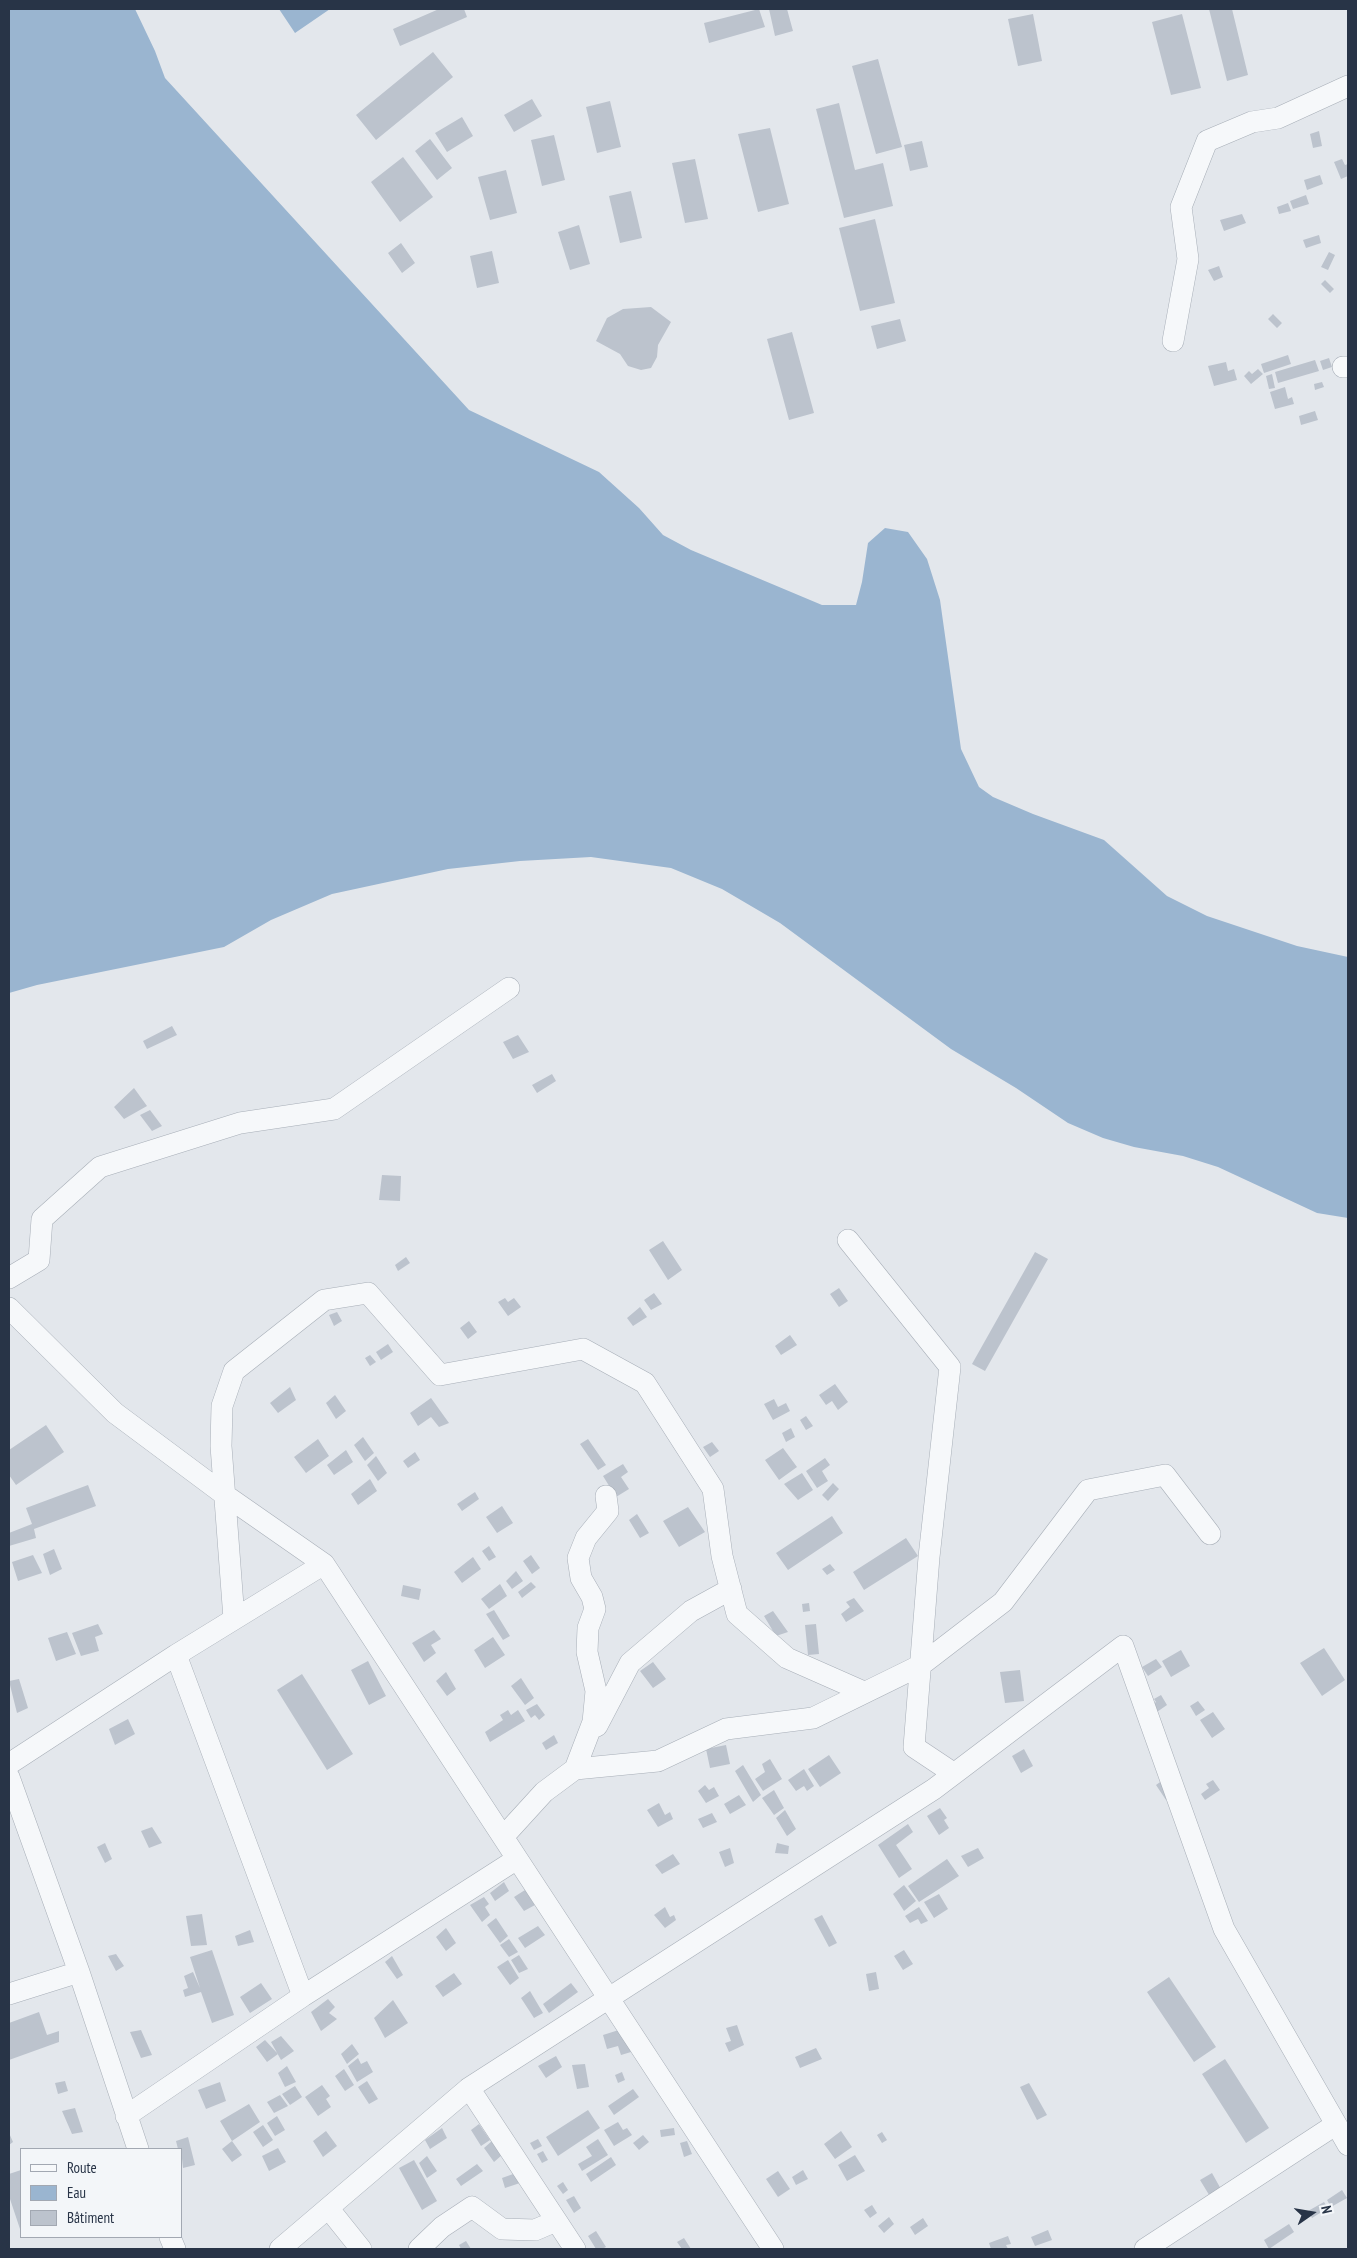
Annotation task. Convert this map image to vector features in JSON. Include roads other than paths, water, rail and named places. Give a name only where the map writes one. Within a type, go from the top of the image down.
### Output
[{"type":"street","points":[[1173,341],[1188,259],[1181,206],[1207,141],[1252,122],[1278,118],[1348,86]]},
{"type":"street","points":[[9,1278],[39,1260],[42,1218],[100,1167],[240,1122],[334,1109],[509,988]]},
{"type":"street","points":[[848,1240],[950,1367],[929,1557],[914,1747],[953,1773]]},
{"type":"street","points":[[234,1619],[221,1446],[222,1406],[234,1371],[324,1300],[368,1293],[440,1375],[582,1349],[645,1383],[713,1489],[722,1556],[737,1614],[787,1658],[864,1692]]},
{"type":"street","points":[[9,1308],[115,1414],[225,1495],[324,1564],[773,2249]]},
{"type":"street","points":[[575,1769],[658,1761],[726,1729],[813,1718],[921,1665],[1003,1602],[1088,1490],[1165,1475],[1210,1534]]},
{"type":"street","points":[[575,1769],[593,1722],[596,1691],[587,1652],[588,1628],[595,1609],[592,1596],[581,1578],[578,1558],[586,1538],[608,1511],[606,1496]]},
{"type":"street","points":[[9,1764],[176,1655],[324,1564]]},
{"type":"street","points":[[503,1837],[544,1792],[575,1769],[630,1662],[692,1611],[731,1589]]},
{"type":"street","points":[[280,2249],[469,2088],[934,1789],[1123,1646],[1224,1929],[1348,2146]]},
{"type":"street","points":[[176,1655],[303,1996]]},
{"type":"street","points":[[9,1777],[79,1972],[138,2148]]},
{"type":"street","points":[[126,2116],[303,1996],[517,1859]]},
{"type":"street","points":[[9,1994],[79,1972]]},
{"type":"street","points":[[469,2088],[575,2249]]},
{"type":"street","points":[[1145,2249],[1335,2125]]},
{"type":"street","points":[[419,2249],[442,2227],[472,2207],[502,2229],[535,2230],[556,2221]]},
{"type":"street","points":[[329,2209],[361,2249]]},
{"type":"water","points":[[9,9],[135,9],[155,51],[165,78],[469,410],[599,472],[639,508],[663,535],[691,550],[822,605],[856,605],[862,582],[868,543],[885,528],[908,532],[927,559],[940,600],[961,749],[979,787],[993,797],[1033,814],[1104,840],[1167,896],[1207,916],[1297,946],[1348,957],[1348,1218],[1317,1213],[1218,1167],[1183,1156],[1134,1147],[1103,1138],[1068,1123],[1016,1088],[951,1049],[780,923],[722,889],[671,868],[591,857],[520,861],[448,869],[332,894],[271,920],[224,947],[37,985],[9,993]]},
{"type":"water","points":[[279,9],[330,9],[295,33]]}]
